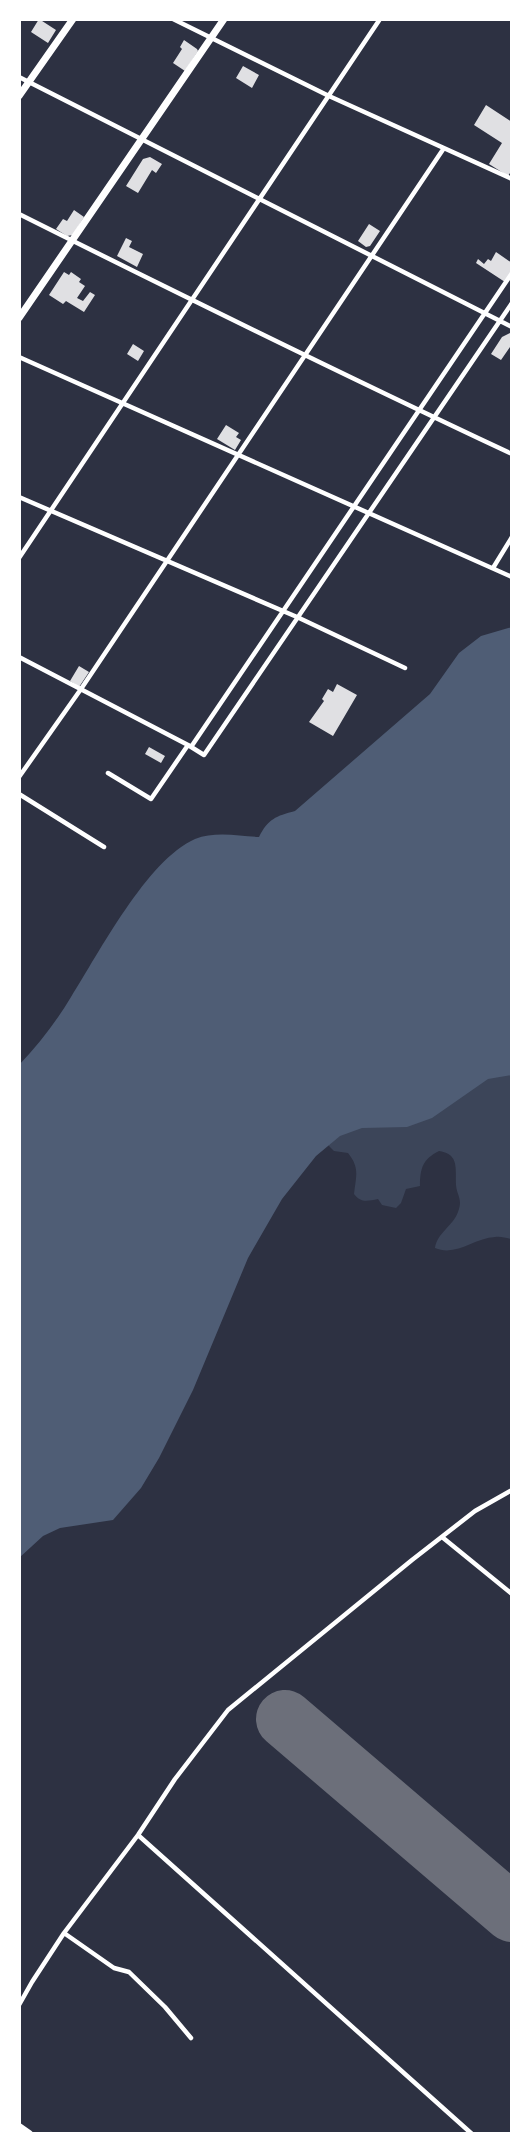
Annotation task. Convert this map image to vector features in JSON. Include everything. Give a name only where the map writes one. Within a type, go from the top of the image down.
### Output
[{"type":"main road","points":[[19,96],[72,19]]},
{"type":"main road","points":[[19,318],[224,19]]},
{"type":"main road","points":[[19,2127],[29,2134]]},
{"type":"street","points":[[173,19],[329,96],[512,179]]},
{"type":"street","points":[[19,558],[380,19]]},
{"type":"street","points":[[19,77],[512,327]]},
{"type":"street","points":[[19,777],[82,689],[444,149]]},
{"type":"street","points":[[19,214],[191,301],[512,454]]},
{"type":"street","points":[[108,773],[151,799],[283,611],[512,273]]},
{"type":"street","points":[[19,657],[204,755],[512,303]]},
{"type":"street","points":[[19,357],[512,577]]},
{"type":"street","points":[[19,497],[297,617],[405,667]]},
{"type":"street","points":[[493,568],[512,537]]},
{"type":"street","points":[[19,794],[104,846]]},
{"type":"street","points":[[19,2005],[64,1933],[138,1835],[174,1779],[228,1710],[475,1511],[512,1490]]},
{"type":"street","points":[[442,1537],[512,1594]]},
{"type":"street","points":[[138,1835],[472,2134]]},
{"type":"street","points":[[64,1933],[114,1968],[129,1972],[165,2007],[191,2038]]},
{"type":"shaded area","points":[[512,627],[512,1075],[488,1079],[432,1118],[407,1127],[362,1128],[340,1136],[316,1156],[282,1199],[248,1258],[193,1390],[141,1488],[113,1520],[60,1528],[43,1536],[19,1558],[19,1065],[59,1015],[125,909],[159,866],[177,850],[195,839],[211,835],[259,837],[269,822],[295,811],[430,694],[459,653],[481,636]]},
{"type":"shaded area","points":[[512,1054],[512,1239],[487,1238],[458,1249],[435,1248],[439,1238],[456,1217],[460,1204],[455,1163],[450,1155],[439,1151],[426,1161],[420,1186],[406,1189],[396,1208],[382,1205],[378,1199],[364,1201],[354,1194],[356,1168],[352,1158],[348,1153],[334,1151],[327,1140]]},
{"type":"building","points":[[39,19],[56,30],[48,43],[31,32]]},
{"type":"building","points":[[184,40],[198,51],[185,71],[173,63]]},
{"type":"building","points":[[243,66],[259,75],[252,88],[236,78]]},
{"type":"building","points":[[486,105],[512,122],[512,170],[508,176],[489,164],[502,143],[474,125]]},
{"type":"building","points":[[150,157],[162,164],[156,173],[152,170],[138,193],[126,186],[143,159]]},
{"type":"building","points":[[74,210],[84,217],[73,235],[67,236],[56,229],[63,219],[67,221]]},
{"type":"building","points":[[369,224],[380,231],[370,246],[366,247],[358,241]]},
{"type":"building","points":[[126,238],[132,241],[129,247],[143,254],[137,267],[117,256]]},
{"type":"building","points":[[496,252],[512,263],[512,271],[505,282],[476,263],[478,259],[484,264],[488,259],[491,261]]},
{"type":"building","points":[[64,272],[69,275],[71,272],[81,279],[79,282],[85,286],[77,298],[83,301],[90,292],[95,295],[84,312],[49,295]]},
{"type":"building","points":[[510,333],[512,348],[510,347],[501,360],[491,354],[502,337]]},
{"type":"building","points":[[133,344],[144,351],[138,361],[127,354]]},
{"type":"building","points":[[226,425],[239,433],[236,437],[241,440],[235,450],[217,439]]},
{"type":"building","points":[[79,666],[89,672],[79,687],[70,681]]},
{"type":"building","points":[[337,684],[357,695],[333,736],[309,722],[324,701],[322,699],[328,689],[333,692]]},
{"type":"building","points":[[149,747],[165,756],[161,763],[145,754]]},
{"type":"runway","points":[[285,1719],[512,1913]]}]
